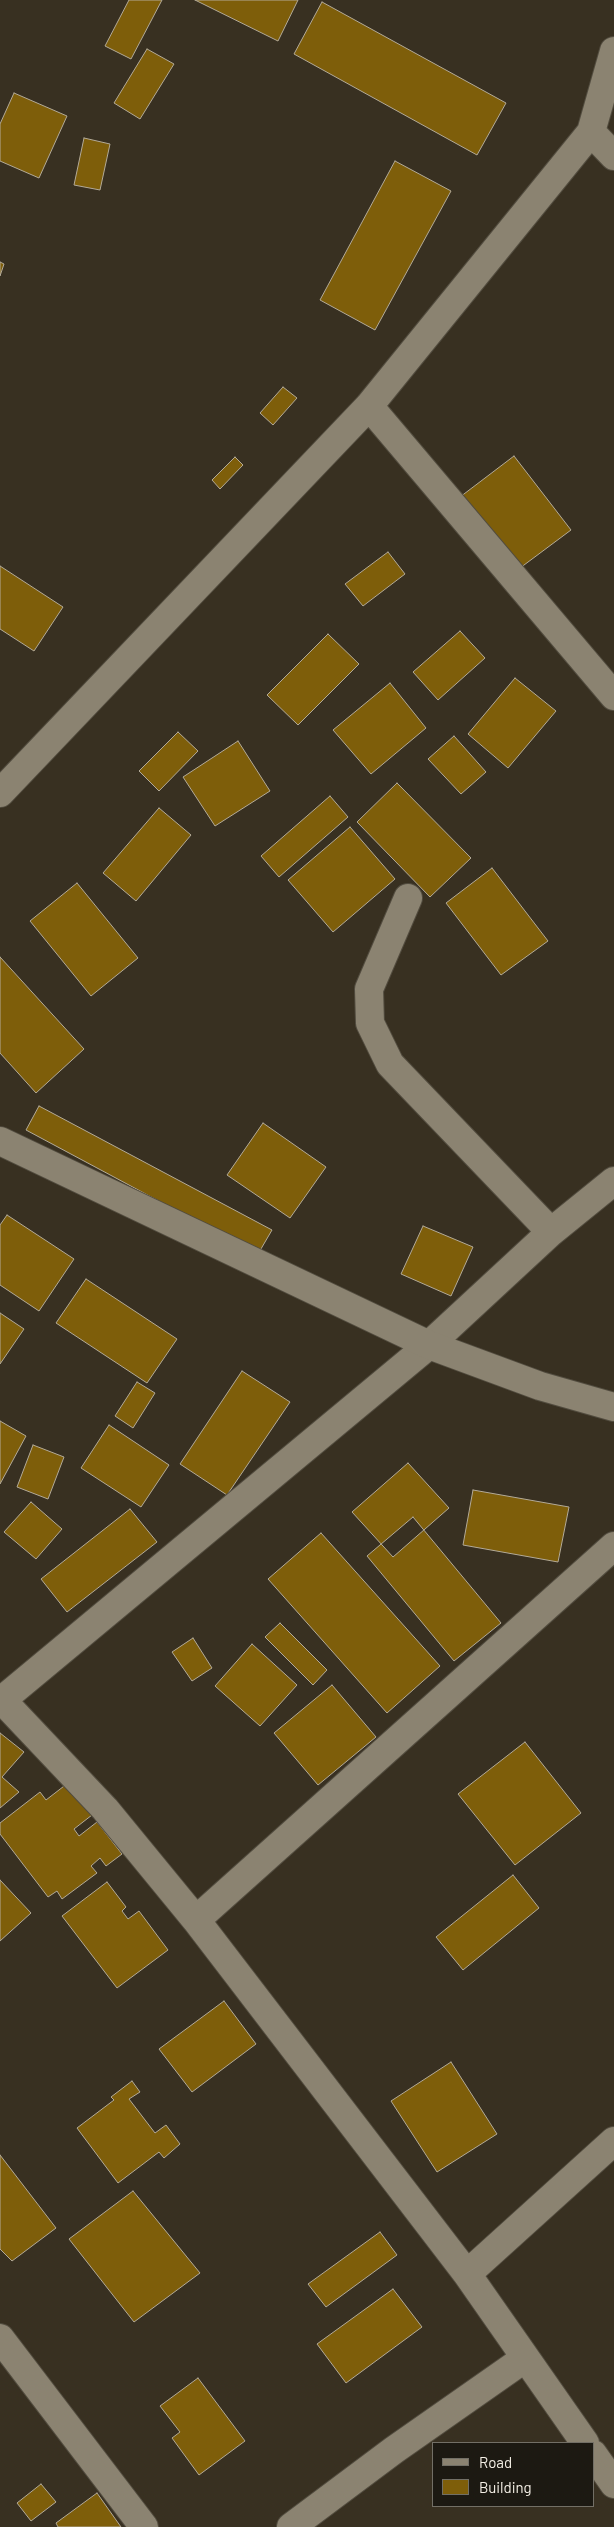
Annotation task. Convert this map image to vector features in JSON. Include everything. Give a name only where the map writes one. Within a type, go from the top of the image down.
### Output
[{"type":"street","points":[[0,793],[369,406],[591,132],[614,51]]},
{"type":"street","points":[[591,132],[614,156]]},
{"type":"street","points":[[369,406],[614,696]]},
{"type":"street","points":[[408,898],[369,988],[370,1023],[390,1064],[551,1232]]},
{"type":"street","points":[[0,1141],[429,1345],[540,1386],[614,1406]]},
{"type":"street","points":[[584,2442],[524,2359],[467,2274],[196,1920],[106,1809],[1,1700],[429,1345],[551,1232],[614,1181]]},
{"type":"street","points":[[196,1920],[614,1546]]},
{"type":"street","points":[[467,2274],[614,2141]]},
{"type":"street","points":[[0,2338],[144,2527]]},
{"type":"street","points":[[291,2527],[394,2450],[524,2359]]},
{"type":"street","points":[[594,2455],[614,2484]]},
{"type":"building","points":[[129,0],[162,0],[131,59],[105,46]]},
{"type":"building","points":[[195,0],[298,0],[278,41]]},
{"type":"building","points":[[322,2],[506,103],[477,155],[294,54]]},
{"type":"building","points":[[147,49],[174,64],[140,119],[114,103]]},
{"type":"building","points":[[14,93],[67,116],[39,178],[0,161],[0,124]]},
{"type":"building","points":[[84,138],[110,144],[100,190],[74,185]]},
{"type":"building","points":[[395,161],[451,191],[375,330],[320,300]]},
{"type":"building","points":[[0,262],[4,264],[0,276]]},
{"type":"building","points":[[283,387],[297,398],[273,425],[260,413]]},
{"type":"building","points":[[514,456],[571,530],[516,571],[460,497]]},
{"type":"building","points":[[235,457],[243,465],[220,489],[212,480]]},
{"type":"building","points":[[388,552],[405,574],[363,606],[345,584]]},
{"type":"building","points":[[0,566],[63,607],[34,651],[0,629]]},
{"type":"building","points":[[460,631],[485,658],[438,700],[413,672]]},
{"type":"building","points":[[328,634],[359,664],[298,725],[267,695]]},
{"type":"building","points":[[515,678],[556,711],[508,768],[468,734]]},
{"type":"building","points":[[390,683],[426,728],[371,774],[333,730]]},
{"type":"building","points":[[178,732],[198,751],[159,791],[139,771]]},
{"type":"building","points":[[454,736],[486,772],[461,794],[428,759]]},
{"type":"building","points":[[238,741],[270,791],[215,826],[183,777]]},
{"type":"building","points":[[397,783],[471,858],[430,897],[357,822]]},
{"type":"building","points":[[330,796],[348,817],[279,877],[261,856]]},
{"type":"building","points":[[159,808],[191,835],[136,901],[103,873]]},
{"type":"building","points":[[350,827],[395,879],[333,932],[288,880]]},
{"type":"building","points":[[492,868],[548,941],[501,975],[446,903]]},
{"type":"building","points":[[77,883],[138,958],[91,996],[30,921]]},
{"type":"building","points":[[0,957],[84,1049],[36,1093],[0,1053]]},
{"type":"building","points":[[39,1106],[272,1230],[258,1254],[26,1130]]},
{"type":"building","points":[[263,1123],[326,1167],[290,1218],[227,1175]]},
{"type":"building","points":[[7,1215],[74,1259],[39,1311],[0,1285],[0,1225]]},
{"type":"building","points":[[423,1226],[473,1247],[451,1296],[401,1274]]},
{"type":"building","points":[[86,1279],[177,1339],[147,1383],[56,1323]]},
{"type":"building","points":[[0,1313],[24,1329],[0,1364]]},
{"type":"building","points":[[242,1371],[290,1402],[227,1495],[180,1464]]},
{"type":"building","points":[[137,1382],[155,1393],[133,1428],[115,1416]]},
{"type":"building","points":[[0,1421],[26,1436],[0,1484]]},
{"type":"building","points":[[109,1425],[169,1465],[141,1507],[81,1468]]},
{"type":"building","points":[[33,1445],[64,1457],[48,1499],[17,1487]]},
{"type":"building","points":[[408,1463],[449,1508],[393,1557],[352,1512]]},
{"type":"building","points":[[473,1490],[569,1507],[558,1562],[463,1545]]},
{"type":"building","points":[[31,1502],[62,1529],[36,1559],[4,1532]]},
{"type":"building","points":[[130,1509],[157,1542],[67,1612],[41,1579]]},
{"type":"building","points":[[413,1517],[501,1623],[454,1661],[367,1556]]},
{"type":"building","points":[[321,1533],[440,1666],[387,1713],[268,1579]]},
{"type":"building","points":[[280,1623],[327,1670],[313,1685],[265,1637]]},
{"type":"building","points":[[193,1638],[212,1668],[192,1681],[172,1652]]},
{"type":"building","points":[[252,1644],[297,1685],[260,1726],[215,1686]]},
{"type":"building","points":[[332,1685],[376,1737],[318,1785],[274,1733]]},
{"type":"building","points":[[0,1733],[24,1752],[2,1777],[19,1792],[0,1808]]},
{"type":"building","points":[[525,1742],[581,1813],[515,1865],[458,1794]]},
{"type":"building","points":[[68,1783],[92,1815],[74,1829],[79,1836],[97,1822],[122,1854],[106,1866],[100,1858],[91,1866],[97,1873],[62,1899],[57,1891],[48,1897],[0,1834],[0,1823],[40,1792],[46,1800]]},
{"type":"building","points":[[513,1875],[539,1908],[463,1970],[436,1937]]},
{"type":"building","points":[[0,1880],[31,1913],[0,1941]]},
{"type":"building","points":[[107,1882],[126,1907],[122,1911],[128,1919],[139,1911],[168,1950],[117,1988],[62,1916]]},
{"type":"building","points":[[224,2001],[256,2044],[192,2092],[159,2049]]},
{"type":"building","points":[[451,2062],[497,2134],[437,2172],[391,2101]]},
{"type":"building","points":[[132,2081],[140,2092],[129,2099],[155,2133],[166,2125],[180,2144],[164,2158],[159,2152],[118,2183],[77,2128],[114,2100],[111,2097]]},
{"type":"building","points":[[0,2155],[56,2228],[12,2261],[0,2249]]},
{"type":"building","points":[[133,2191],[200,2273],[134,2322],[69,2239]]},
{"type":"building","points":[[380,2232],[397,2255],[326,2307],[308,2284]]},
{"type":"building","points":[[393,2289],[422,2327],[346,2383],[317,2344]]},
{"type":"building","points":[[198,2378],[245,2441],[199,2475],[172,2438],[180,2432],[160,2406]]},
{"type":"building","points":[[41,2484],[56,2502],[31,2521],[17,2503]]},
{"type":"building","points":[[97,2493],[121,2527],[58,2527],[56,2523]]}]
